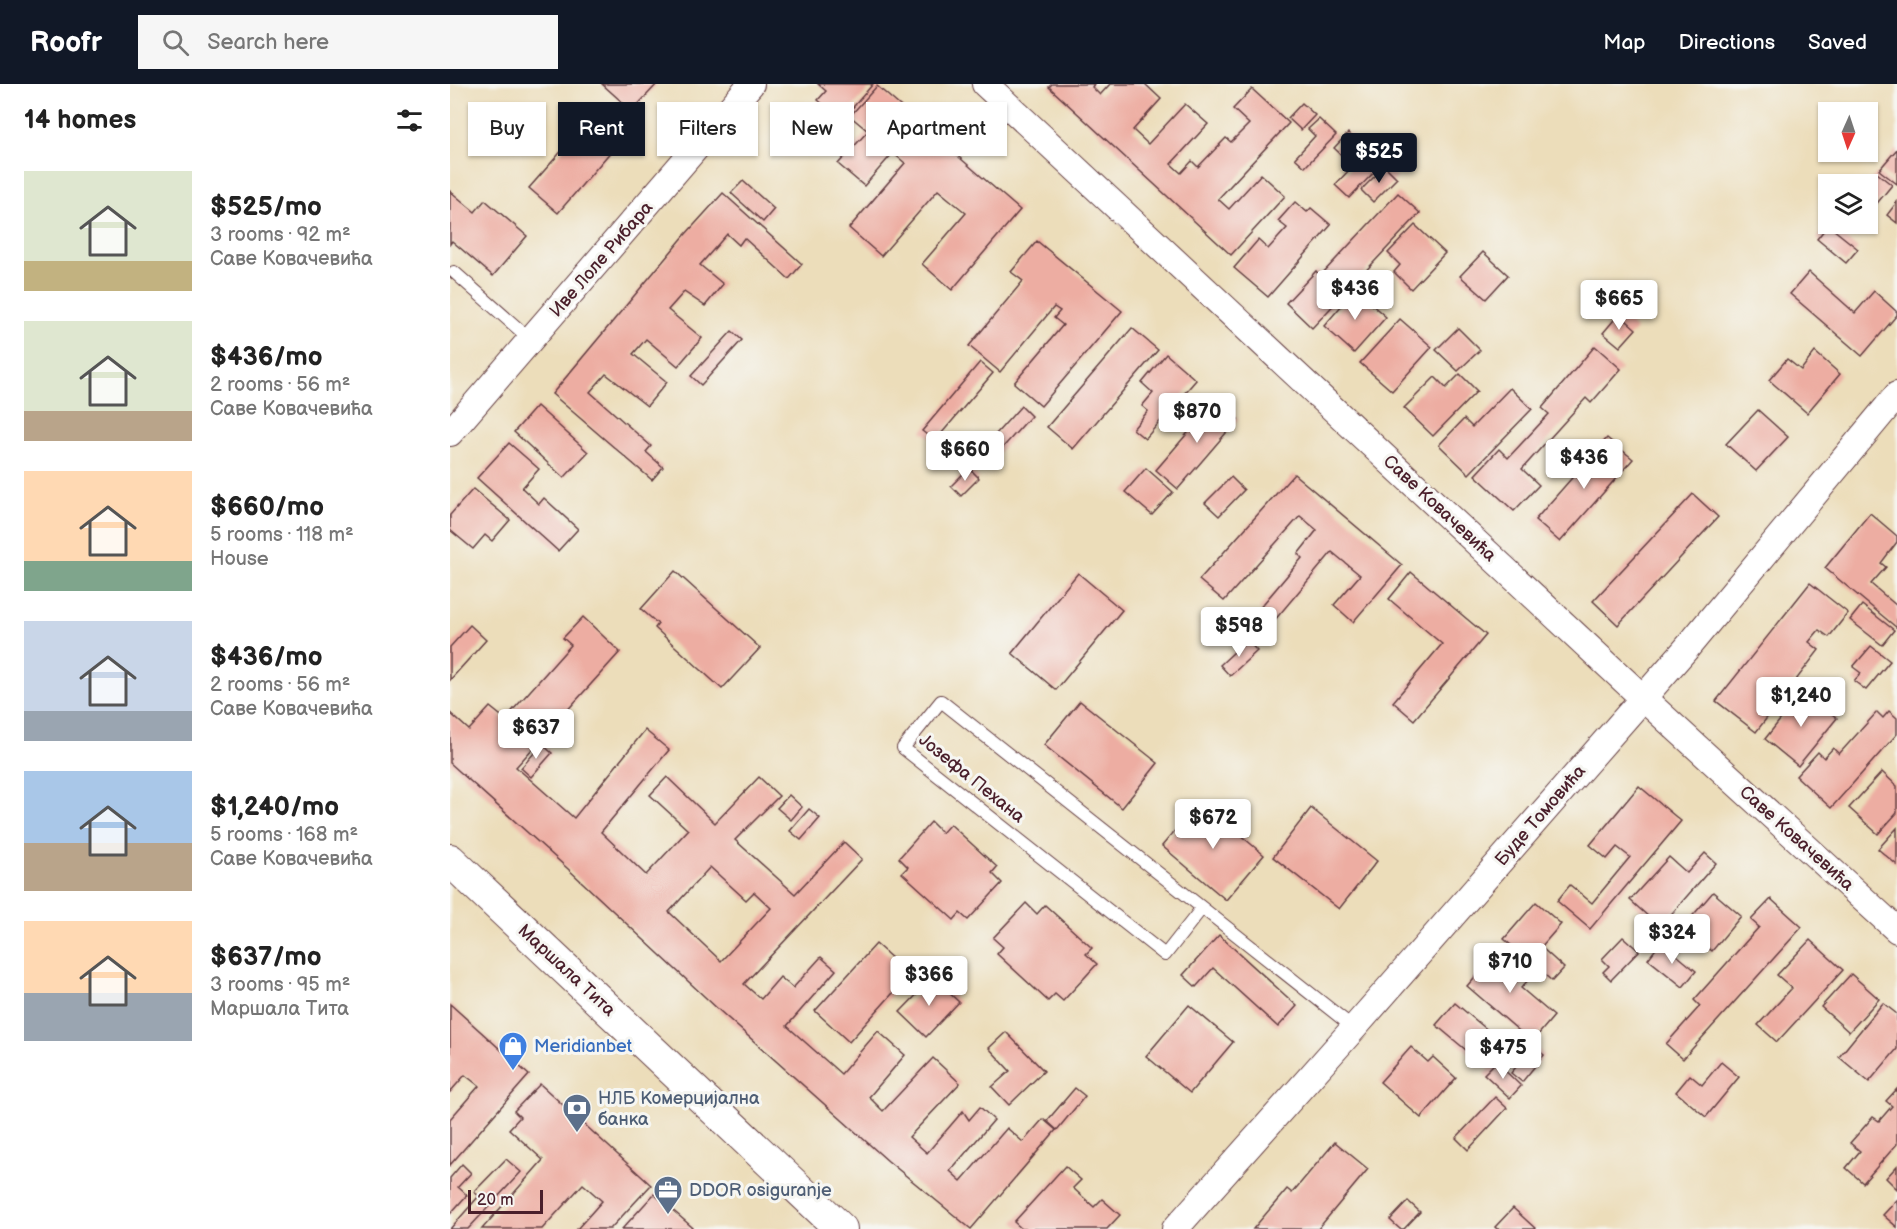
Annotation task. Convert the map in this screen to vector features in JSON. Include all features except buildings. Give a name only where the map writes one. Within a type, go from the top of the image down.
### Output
[{"type":"street","name":"Иве Лоле Рибара","points":[[450,433],[751,84]]},
{"type":"street","name":"Саве Ковачевића","points":[[985,84],[1643,698],[1897,930]]},
{"type":"street","name":"Буде Томовића","points":[[1174,1229],[1354,1028],[1643,698],[1897,395]]},
{"type":"street","name":"Маршала Тита","points":[[450,860],[841,1229]]},
{"type":"lane","points":[[454,272],[531,340]]},
{"type":"lane","name":"Јозефа Пехана","points":[[1202,908],[1165,955],[903,748],[940,701],[1354,1028]]},
{"type":"place","name":"Meridianbet","points":[[513,1072]]},
{"type":"place","name":"НЛБ Комерцијална банка","points":[[577,1134]]},
{"type":"place","name":"DDOR osiguranje","points":[[668,1216]]}]
